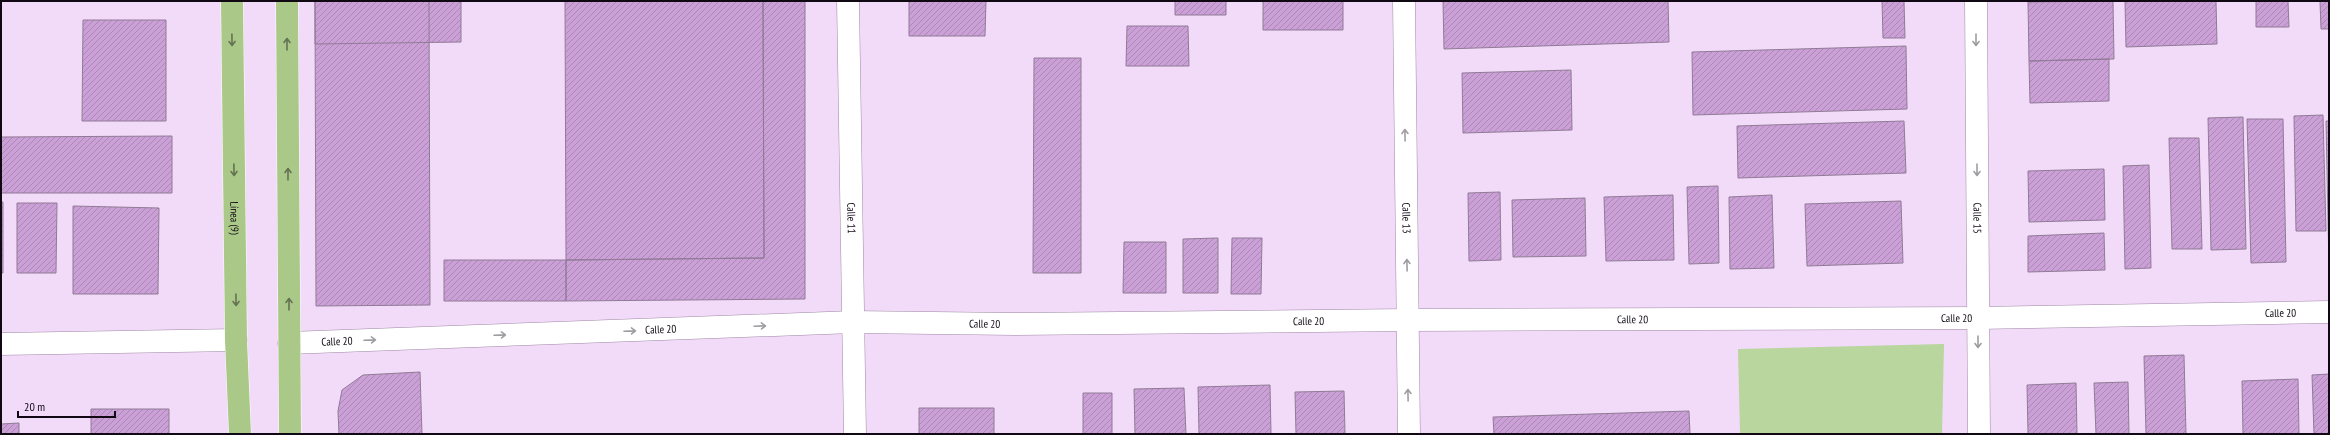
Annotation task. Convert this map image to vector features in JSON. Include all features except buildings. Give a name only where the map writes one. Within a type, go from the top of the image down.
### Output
[{"type":"main road","name":"Línea (9)","points":[[232,1],[236,340],[240,434]]},
{"type":"main road","points":[[287,1],[289,343],[291,368],[290,434]]},
{"type":"street","name":"Calle 11","points":[[848,1],[855,434]]},
{"type":"street","name":"Calle 13","points":[[1404,1],[1409,434]]},
{"type":"street","name":"Calle 15","points":[[1976,1],[1979,434]]},
{"type":"street","name":"Calle 20","points":[[289,343],[853,322],[1015,324],[1408,320],[1978,318],[2329,312]]},
{"type":"street","points":[[1,344],[236,340]]},
{"type":"street","points":[[291,368],[298,434]]},
{"type":"street","points":[[231,434],[238,371]]},
{"type":"green space","points":[[1944,344],[1942,434],[1740,433],[1738,349]]}]
